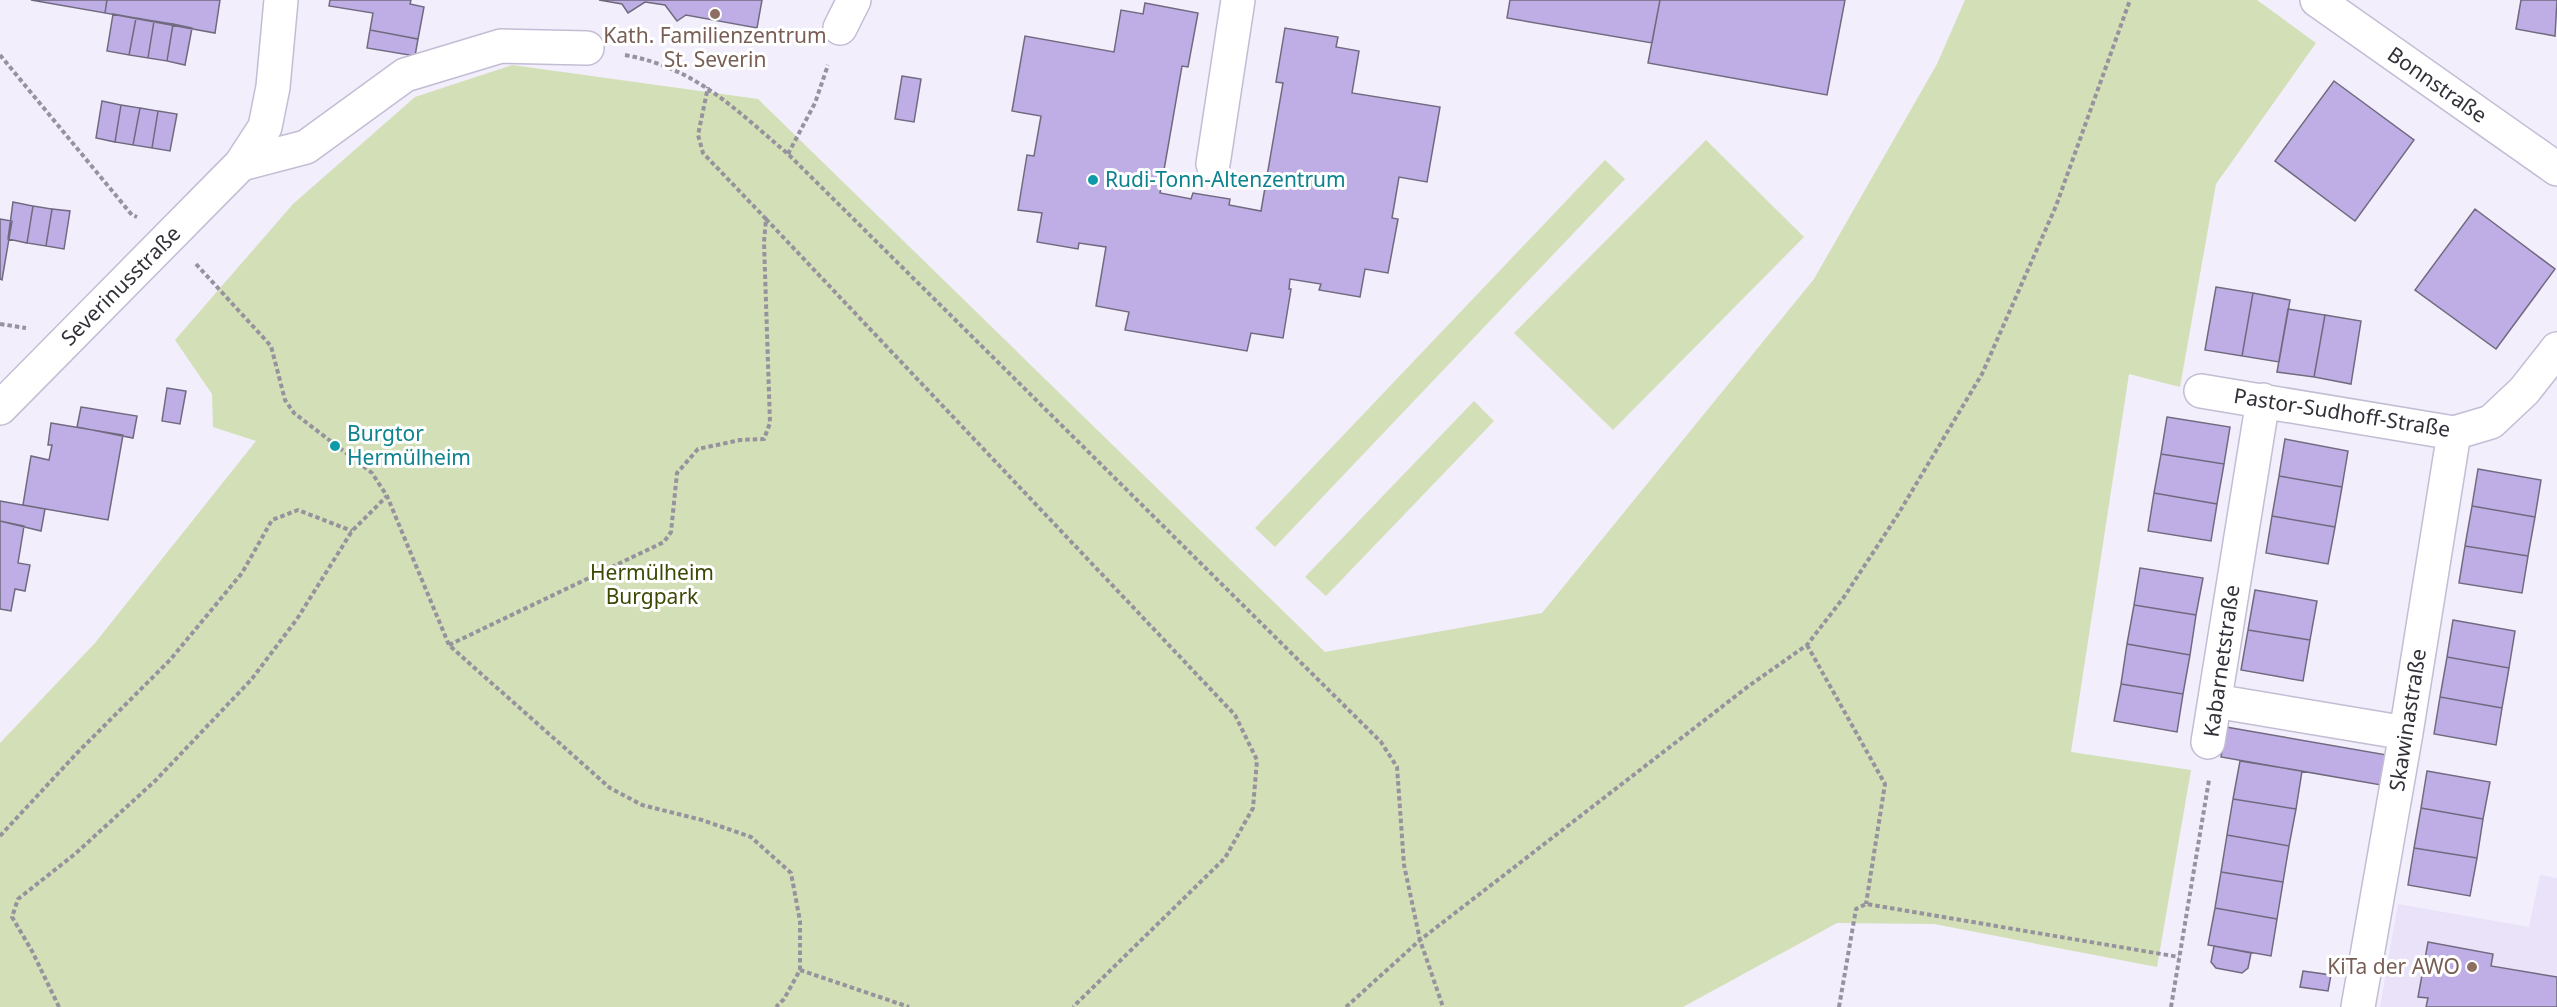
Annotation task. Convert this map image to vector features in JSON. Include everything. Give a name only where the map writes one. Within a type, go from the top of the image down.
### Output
[{"type":"street","name":"Severinusstraße","points":[[0,408],[241,164],[265,127],[273,87],[281,0]]},
{"type":"street","points":[[1213,164],[1238,0]]},
{"type":"street","name":"Bonnstraße","points":[[2317,0],[2557,169]]},
{"type":"street","points":[[241,164],[306,147],[405,75],[501,46],[587,48]]},
{"type":"street","name":"Pastor-Sudhoff-Straße","points":[[2201,390],[2454,433],[2491,422],[2524,391],[2557,349]]},
{"type":"street","name":"Kabarnetstraße","points":[[2208,742],[2263,400]]},
{"type":"street","name":"Skawinastraße","points":[[2358,1007],[2406,733],[2454,433]]},
{"type":"street","points":[[2215,701],[2406,733]]},
{"type":"path","points":[[1346,1007],[1420,940],[1750,685],[1806,645],[1844,597],[1897,516],[1982,374],[2056,206],[2130,0]]},
{"type":"path","points":[[788,154],[815,103],[847,14]]},
{"type":"path","points":[[587,48],[650,61],[708,87],[788,154],[1381,742],[1397,766],[1404,865],[1420,940],[1443,1007]]},
{"type":"path","points":[[0,55],[132,215],[171,236],[271,346],[285,400],[294,413],[372,473],[387,496],[449,645],[610,788],[642,805],[702,820],[751,837],[791,873],[800,921],[800,970],[784,999],[776,1007]]},
{"type":"path","points":[[708,87],[698,135],[703,153],[1235,716],[1257,760],[1253,808],[1225,858],[1073,1007]]},
{"type":"path","points":[[449,645],[664,542],[671,532],[676,473],[698,449],[764,439],[770,423],[764,242],[766,219]]},
{"type":"path","points":[[58,1007],[32,951],[12,917],[18,899],[75,854],[156,780],[251,680],[297,619],[352,531],[387,496]]},
{"type":"path","points":[[0,836],[77,753],[170,660],[242,573],[272,520],[298,510],[352,531]]},
{"type":"path","points":[[1806,645],[1885,784],[1866,904]]},
{"type":"path","name":"Kabarnetstraße","points":[[2171,1007],[2213,759],[2208,742]]},
{"type":"path","points":[[1839,1007],[1856,909],[1866,904],[2179,957]]},
{"type":"path","points":[[800,970],[909,1007]]},
{"type":"shaded area","name":"KiTa der AWO","points":[[2540,875],[2557,878],[2557,1007],[2380,1007],[2398,904],[2529,927]]},
{"type":"green space","name":"Hermülheim Burgpark","points":[[1965,0],[2257,0],[2316,43],[2216,184],[2180,387],[2129,374],[2071,752],[2191,770],[2157,967],[1934,924],[1837,923],[1683,1007],[0,1007],[0,743],[95,643],[256,441],[213,427],[212,394],[175,340],[293,204],[415,97],[512,65],[758,99],[1325,652],[1542,613],[1814,279],[1937,64]]},
{"type":"green space","points":[[1706,140],[1804,237],[1613,430],[1514,333]]},
{"type":"green space","points":[[1605,160],[1625,179],[1275,547],[1255,528]]},
{"type":"green space","points":[[1474,401],[1494,421],[1326,596],[1305,577]]},
{"type":"building","points":[[31,0],[107,0],[105,13]]},
{"type":"building","points":[[107,0],[220,0],[215,33],[105,13]]},
{"type":"building","points":[[330,0],[411,0],[410,4],[424,7],[418,39],[370,30],[373,13],[329,6]]},
{"type":"building","name":"Kath. Familienzentrum St. Severin","points":[[599,0],[762,0],[757,28],[686,15],[677,21],[665,5],[645,2],[628,13],[622,4]]},
{"type":"building","points":[[1510,0],[1660,0],[1652,43],[1507,18]]},
{"type":"building","points":[[1660,0],[1845,0],[1827,95],[1648,63]]},
{"type":"building","points":[[2521,0],[2557,0],[2555,36],[2516,29]]},
{"type":"building","name":"Rudi-Tonn-Altenzentrum","points":[[1145,3],[1198,13],[1188,67],[1182,66],[1160,193],[1191,199],[1193,193],[1230,199],[1229,205],[1261,211],[1283,83],[1276,82],[1285,28],[1338,37],[1336,47],[1359,51],[1352,93],[1440,107],[1427,182],[1399,177],[1392,218],[1398,219],[1388,273],[1365,269],[1360,297],[1319,290],[1321,284],[1290,279],[1289,289],[1291,289],[1283,338],[1251,333],[1247,351],[1125,330],[1129,312],[1096,306],[1106,247],[1079,243],[1078,249],[1037,242],[1042,213],[1018,210],[1027,155],[1034,156],[1041,116],[1012,111],[1025,36],[1114,52],[1121,10],[1143,14]]},
{"type":"building","points":[[113,14],[136,18],[129,55],[107,51]]},
{"type":"building","points":[[136,18],[154,21],[148,58],[129,55]]},
{"type":"building","points":[[154,21],[173,24],[167,61],[148,58]]},
{"type":"building","points":[[173,24],[192,28],[185,65],[167,61]]},
{"type":"building","points":[[370,30],[418,39],[415,56],[367,48]]},
{"type":"building","points":[[902,76],[921,79],[914,122],[895,119]]},
{"type":"building","points":[[2334,81],[2414,140],[2355,221],[2275,161]]},
{"type":"building","points":[[102,101],[121,105],[115,142],[96,138]]},
{"type":"building","points":[[121,105],[140,108],[133,145],[115,142]]},
{"type":"building","points":[[140,108],[158,111],[152,148],[133,145]]},
{"type":"building","points":[[158,111],[177,114],[170,151],[152,148]]},
{"type":"building","points":[[13,202],[33,206],[27,243],[8,239]]},
{"type":"building","points":[[33,206],[52,209],[46,246],[27,243]]},
{"type":"building","points":[[52,209],[70,211],[64,249],[46,246]]},
{"type":"building","points":[[2475,209],[2555,269],[2496,349],[2415,290]]},
{"type":"building","points":[[0,219],[12,221],[2,280],[0,279]]},
{"type":"building","points":[[2216,287],[2253,293],[2242,356],[2205,350]]},
{"type":"building","points":[[2253,293],[2290,300],[2279,362],[2242,356]]},
{"type":"building","points":[[2288,309],[2325,315],[2314,377],[2277,372]]},
{"type":"building","points":[[2325,315],[2361,321],[2351,384],[2314,377]]},
{"type":"building","points":[[167,388],[186,391],[180,424],[162,421]]},
{"type":"building","points":[[81,407],[137,416],[133,438],[77,427]]},
{"type":"building","points":[[2167,417],[2230,427],[2224,464],[2161,454]]},
{"type":"building","points":[[51,423],[123,435],[108,520],[23,505],[31,456],[49,460],[52,445],[48,445]]},
{"type":"building","points":[[2285,439],[2348,451],[2342,487],[2279,476]]},
{"type":"building","points":[[2161,454],[2224,464],[2217,504],[2154,493]]},
{"type":"building","points":[[2478,469],[2541,480],[2535,517],[2472,506]]},
{"type":"building","points":[[2279,476],[2342,487],[2335,527],[2272,516]]},
{"type":"building","points":[[2154,493],[2217,504],[2211,541],[2148,531]]},
{"type":"building","points":[[0,501],[45,509],[41,531],[0,521]]},
{"type":"building","points":[[2472,506],[2535,517],[2528,556],[2465,546]]},
{"type":"building","points":[[2272,516],[2335,527],[2328,564],[2266,553]]},
{"type":"building","points":[[0,521],[24,526],[18,563],[30,565],[25,591],[15,589],[11,611],[0,609]]},
{"type":"building","points":[[2465,546],[2528,556],[2522,593],[2459,583]]},
{"type":"building","points":[[2140,568],[2203,578],[2196,615],[2134,605]]},
{"type":"building","points":[[2255,590],[2317,601],[2310,640],[2248,630]]},
{"type":"building","points":[[2134,605],[2196,615],[2190,655],[2127,644]]},
{"type":"building","points":[[2453,620],[2515,631],[2509,668],[2447,657]]},
{"type":"building","points":[[2248,630],[2310,640],[2303,681],[2241,670]]},
{"type":"building","points":[[2127,644],[2190,655],[2183,694],[2121,684]]},
{"type":"building","points":[[2447,657],[2509,668],[2502,708],[2440,697]]},
{"type":"building","points":[[2121,684],[2183,694],[2177,732],[2114,721]]},
{"type":"building","points":[[2440,697],[2502,708],[2496,745],[2434,734]]},
{"type":"building","points":[[2226,727],[2387,755],[2381,785],[2221,757]]},
{"type":"building","points":[[2240,761],[2302,771],[2296,809],[2233,799]]},
{"type":"building","points":[[2427,771],[2490,782],[2483,819],[2421,808]]},
{"type":"building","points":[[2233,799],[2296,809],[2289,846],[2227,835]]},
{"type":"building","points":[[2421,808],[2483,819],[2477,858],[2414,848]]},
{"type":"building","points":[[2227,835],[2289,846],[2283,882],[2221,872]]},
{"type":"building","points":[[2414,848],[2477,858],[2470,896],[2408,885]]},
{"type":"building","points":[[2221,872],[2283,882],[2277,919],[2215,908]]},
{"type":"building","points":[[2215,908],[2277,919],[2271,956],[2208,945]]},
{"type":"building","points":[[2428,942],[2493,954],[2491,966],[2557,977],[2557,1007],[2426,1007],[2428,998],[2418,997]]},
{"type":"building","points":[[2214,946],[2251,953],[2248,968],[2242,973],[2216,968],[2211,962]]},
{"type":"building","points":[[2303,971],[2331,975],[2328,991],[2300,987]]},
{"type":"place","name":"Kath. Familienzentrum St. Severin","points":[[715,14]]},
{"type":"place","name":"Rudi-Tonn-Altenzentrum","points":[[1093,180]]},
{"type":"place","name":"Burgtor Hermülheim","points":[[335,446]]},
{"type":"place","name":"KiTa der AWO","points":[[2472,967]]}]
